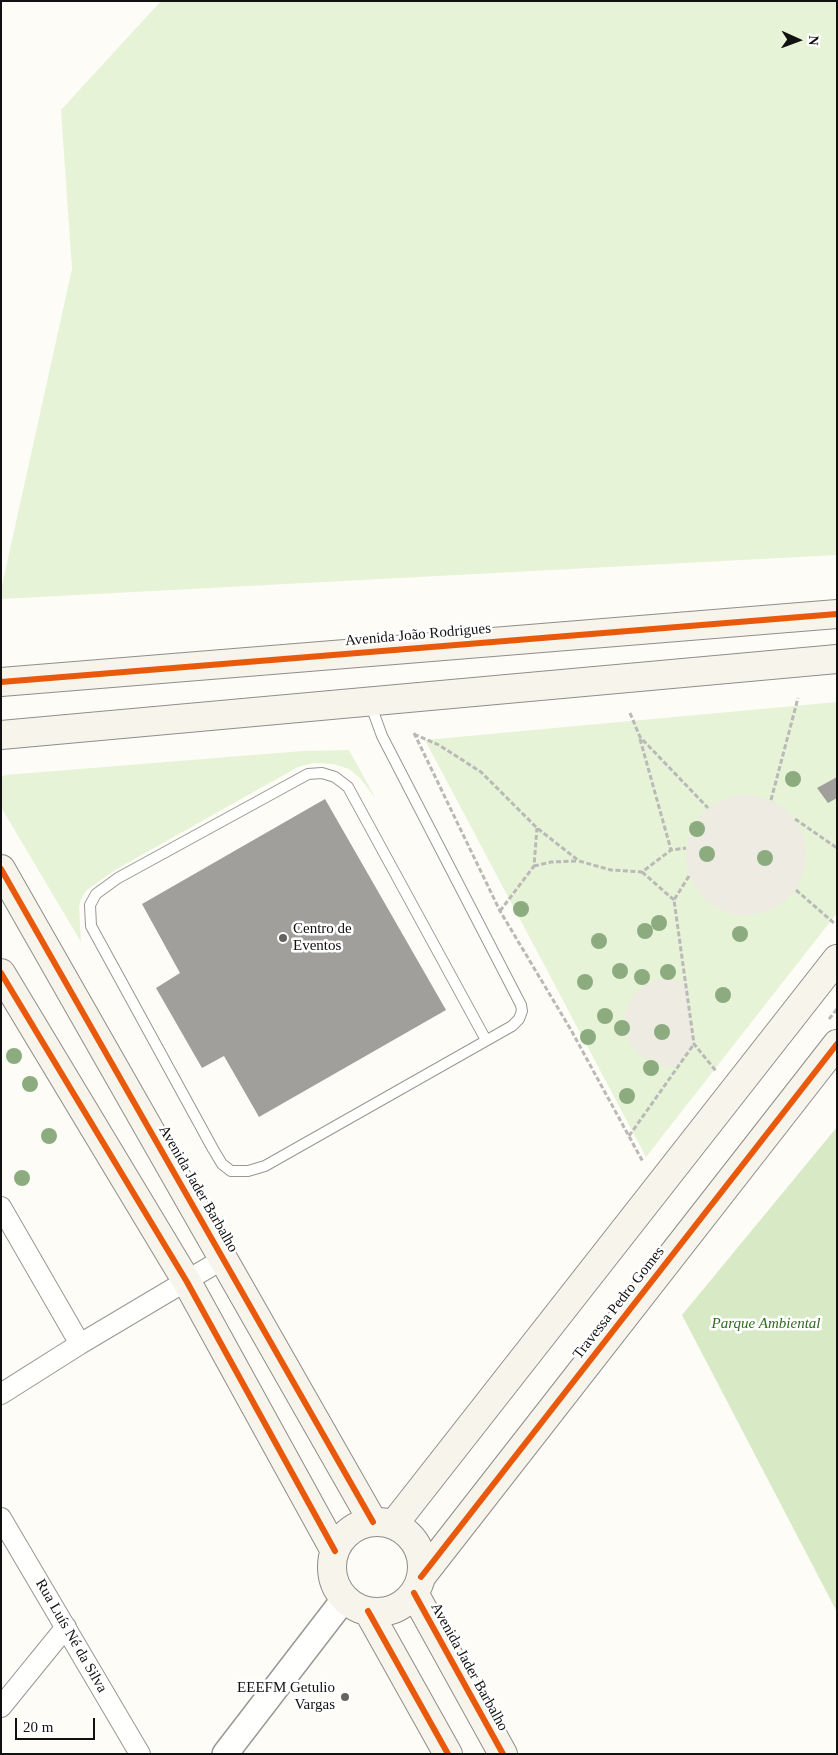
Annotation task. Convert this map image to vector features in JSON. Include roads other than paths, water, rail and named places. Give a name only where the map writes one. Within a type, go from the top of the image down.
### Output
[{"type":"main road","name":"Avenida João Rodrigues","points":[[1,682],[837,614]]},
{"type":"main road","points":[[1,735],[837,659]]},
{"type":"main road","name":"Avenida Jader Barbalho","points":[[1,869],[224,1258],[384,1523]]},
{"type":"main road","points":[[384,1523],[837,958]]},
{"type":"main road","points":[[1,973],[187,1282],[335,1551]]},
{"type":"main road","name":"Travessa Pedro Gomes","points":[[417,1585],[837,1044]]},
{"type":"main road","points":[[357,1604],[381,1611],[394,1609],[405,1602],[417,1585],[422,1564],[420,1552],[414,1540],[405,1531],[384,1523],[361,1525],[350,1531],[341,1540],[335,1551],[333,1563],[334,1576],[338,1588],[357,1604],[448,1754]]},
{"type":"main road","name":"Avenida Jader Barbalho","points":[[417,1585],[503,1754]]},
{"type":"street","points":[[1,1207],[80,1344]]},
{"type":"street","points":[[1,1394],[80,1344],[187,1282],[224,1258]]},
{"type":"street","name":"Rua Luís Né da Silva","points":[[1,1518],[140,1754]]},
{"type":"street","points":[[225,1754],[357,1604]]},
{"type":"street","points":[[1,1707],[66,1627]]},
{"type":"lane","points":[[370,702],[382,736],[521,1005],[522,1011],[519,1019],[512,1026],[265,1166],[248,1171],[230,1170],[222,1164],[213,1149],[91,926],[90,905],[96,894],[118,878],[308,774],[322,773],[335,777],[348,787],[486,1040]]},
{"type":"place","name":"Centro de Eventos","points":[[283,938]]},
{"type":"place","name":"EEEFM Getulio Vargas","points":[[345,1697]]},
{"type":"park label","name":"Parque Ambiental","points":[[766,1324]]}]
